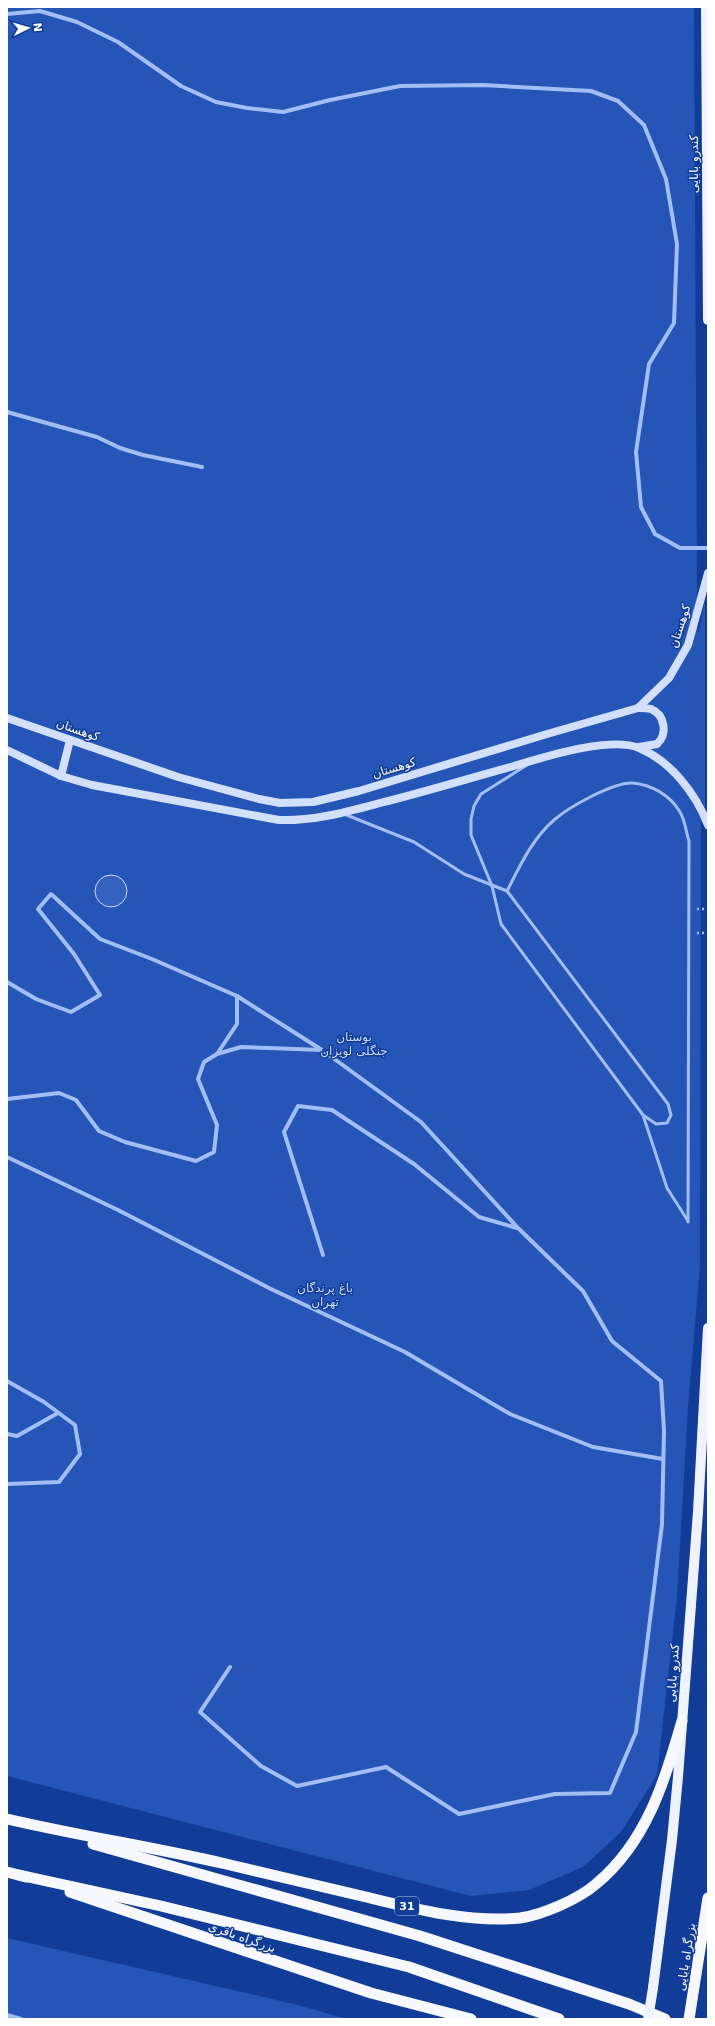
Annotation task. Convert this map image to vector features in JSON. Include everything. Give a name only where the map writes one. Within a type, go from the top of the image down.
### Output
[{"type":"highway","name":"31","points":[[7,1819],[30,1825],[206,1860],[442,1913],[484,1919],[521,1918],[549,1909],[573,1898],[595,1885],[633,1844],[649,1815],[670,1761],[682,1721]]},
{"type":"highway","points":[[30,1825],[427,1939],[629,2004],[665,2019]]},
{"type":"highway","name":"بزرگراه باقری","points":[[7,1872],[371,1993],[471,2019]]},
{"type":"highway","points":[[19,1875],[160,1906],[395,1964],[559,2019]]},
{"type":"highway","name":"بزرگراه بابایی","points":[[689,2019],[708,1898]]},
{"type":"main road","name":"کندرو بابایی","points":[[706,7],[708,320]]},
{"type":"main road","points":[[707,81],[708,96]]},
{"type":"main road","name":"کوهستان","points":[[7,718],[178,777],[259,799],[280,803],[312,802],[359,791],[638,708],[669,678],[688,646],[708,573]]},
{"type":"main road","points":[[7,750],[61,776],[92,785],[279,820],[302,820],[341,813],[582,748],[612,745],[639,747],[657,744],[664,735],[661,720],[654,711],[638,708]]},
{"type":"main road","points":[[61,776],[70,740]]},
{"type":"main road","points":[[639,747],[663,763],[685,784],[699,806],[708,825]]},
{"type":"main road","name":"کندرو بابایی","points":[[648,2019],[672,1840],[698,1512],[708,1328]]},
{"type":"street","points":[[7,14],[40,11],[77,22],[118,42],[181,86],[216,102],[247,108],[283,112],[330,100],[400,86],[483,84],[591,91],[618,101],[644,125],[666,179],[677,244],[674,323],[649,364],[636,452],[640,507],[655,534],[680,548],[708,548]]},
{"type":"street","points":[[7,412],[98,437],[120,448],[143,455],[202,467]]},
{"type":"street","points":[[7,982],[36,999],[71,1012],[100,995],[74,954],[38,909],[51,894],[100,939],[152,959],[237,996],[322,1050],[421,1122],[518,1228],[583,1291],[612,1341],[661,1381],[664,1431],[662,1524],[636,1732],[610,1792],[555,1794],[460,1814],[386,1767],[297,1786],[261,1766],[200,1712],[230,1666]]},
{"type":"street","points":[[217,1054],[238,1024],[237,996]]},
{"type":"street","points":[[7,1099],[59,1093],[76,1100],[99,1131],[125,1142],[196,1161],[214,1152],[218,1125],[198,1079],[204,1062],[217,1054],[241,1047],[322,1050]]},
{"type":"street","points":[[323,1255],[284,1132],[298,1106],[332,1110],[414,1164],[479,1217],[518,1228]]},
{"type":"street","points":[[7,1157],[118,1210],[271,1289],[405,1352],[510,1414],[593,1446],[663,1459]]},
{"type":"street","points":[[7,1381],[44,1402],[75,1425],[80,1454],[60,1482],[7,1484]]},
{"type":"street","points":[[7,1434],[17,1436],[58,1413]]},
{"type":"street","points":[[7,2015],[21,2019]]},
{"type":"lane","points":[[341,813],[414,842],[464,874],[492,886],[507,891],[668,1104],[670,1115],[667,1123],[656,1124],[644,1115],[502,924],[492,886],[471,835],[471,819],[474,806],[480,794],[500,780],[540,759]]},
{"type":"lane","points":[[507,891],[535,841],[554,820],[583,801],[607,789],[632,783],[661,790],[680,812],[689,841],[688,1222],[667,1188],[644,1115]]},
{"type":"path","points":[[696,909],[708,909]]},
{"type":"path","points":[[696,933],[708,933]]},
{"type":"green space","name":"بوستان جنگلی لویزان","points":[[7,7],[694,7],[697,586],[698,634],[705,601],[705,809],[701,799],[700,1266],[688,1407],[677,1597],[657,1775],[621,1832],[583,1867],[529,1890],[471,1896],[7,1776]]},
{"type":"green space","points":[[7,1938],[298,2005],[347,2019],[7,2019]]},
{"type":"building","points":[[108,875],[114,875],[124,882],[127,891],[126,897],[120,904],[114,907],[108,907],[98,900],[95,894],[95,888],[102,878]]},
{"type":"park label","name":"باغ پرندگان تهران","points":[[325,1295]]}]
